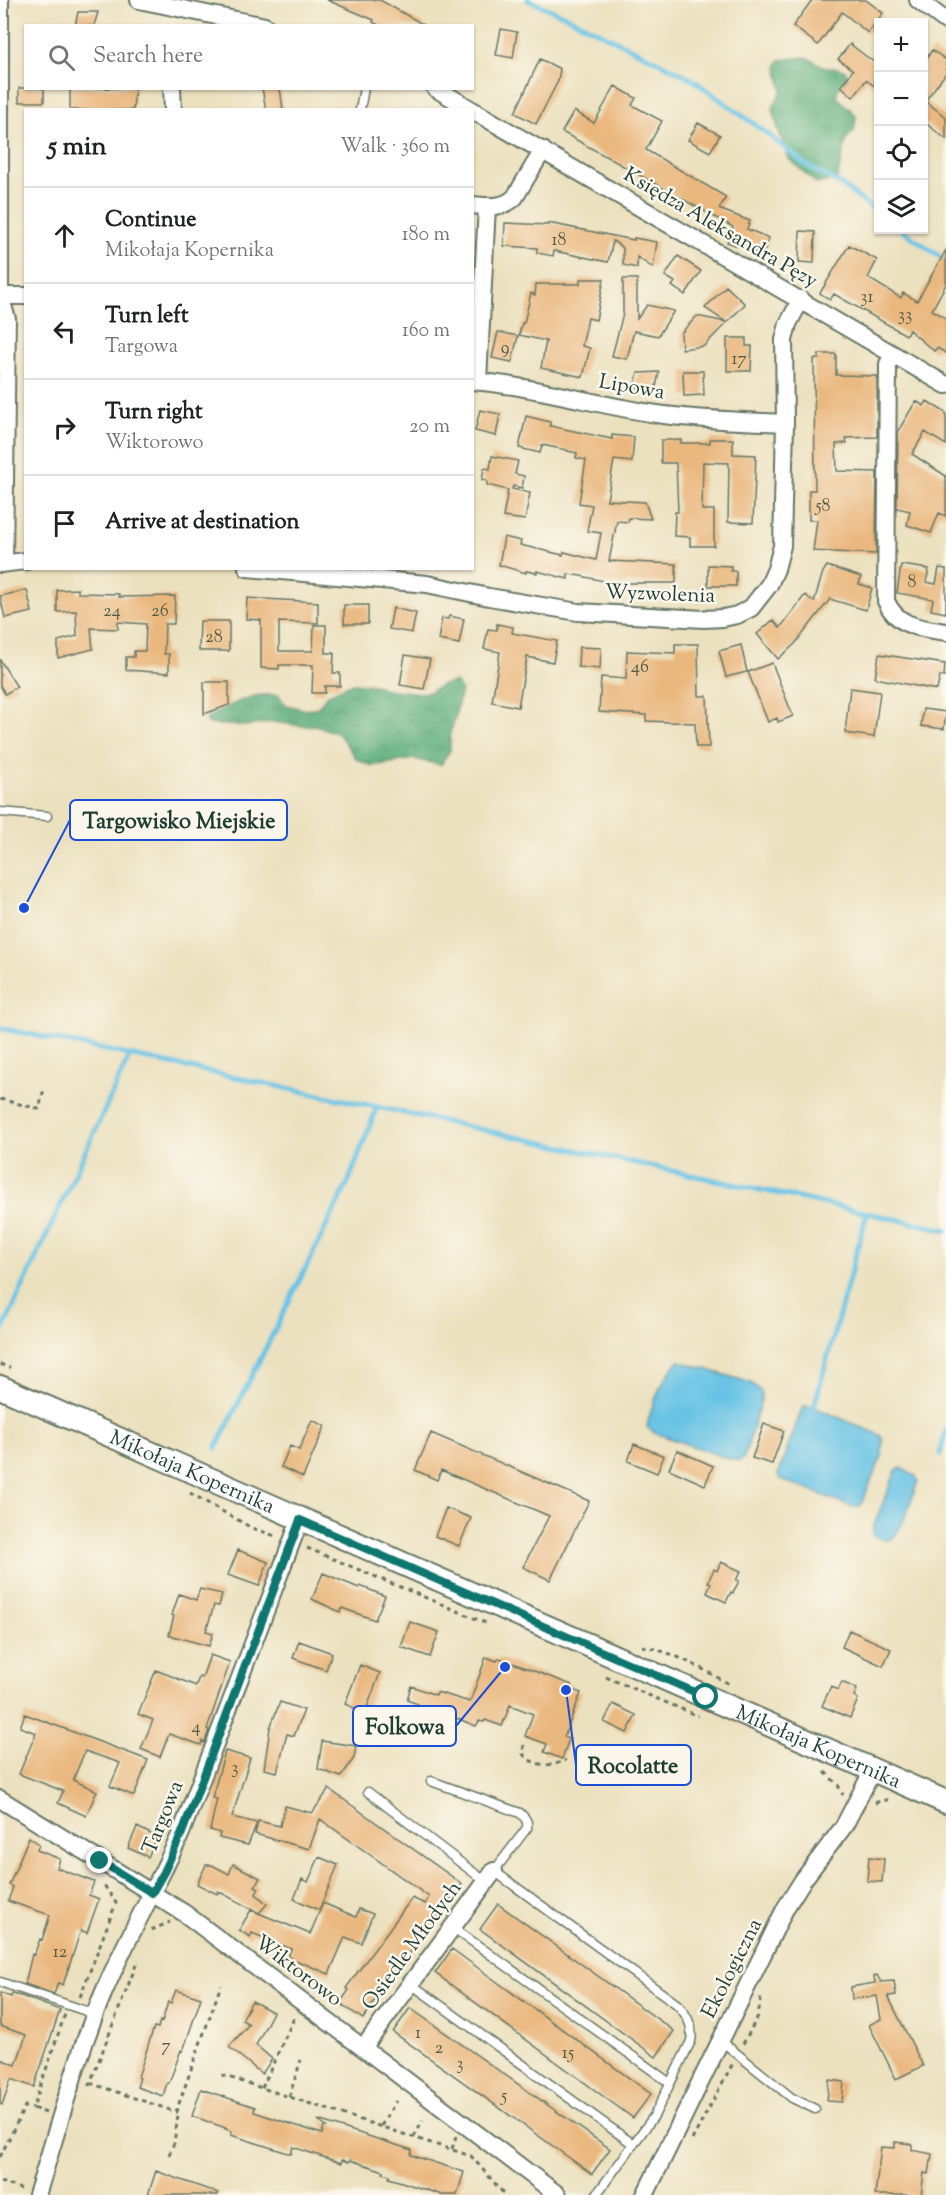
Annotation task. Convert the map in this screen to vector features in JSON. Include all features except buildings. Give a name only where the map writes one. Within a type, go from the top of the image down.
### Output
[{"type":"main road","name":"Mikołaja Kopernika","points":[[0,1387],[946,1802]]},
{"type":"street","points":[[0,0],[0,296],[7,319],[2,564],[24,561]]},
{"type":"street","points":[[139,0],[255,24]]},
{"type":"street","points":[[918,0],[946,21]]},
{"type":"street","points":[[172,90],[173,108]]},
{"type":"street","name":"Księdza Aleksandra Pęzy","points":[[438,90],[469,108]]},
{"type":"street","name":"Księdza Aleksandra Pęzy","points":[[474,111],[946,385]]},
{"type":"street","points":[[475,381],[480,206],[502,206],[509,203],[515,197],[543,150]]},
{"type":"street","points":[[0,296],[24,296]]},
{"type":"street","name":"Wyzwolenia","points":[[270,570],[427,584],[578,612],[704,620],[737,615],[752,608],[770,585],[782,546],[785,423],[784,340],[788,324],[801,299]]},
{"type":"street","points":[[893,354],[888,364],[886,601],[891,611],[901,621],[911,626],[946,632]]},
{"type":"street","name":"Lipowa","points":[[475,381],[659,414],[724,421],[785,423]]},
{"type":"street","name":"Targowa","points":[[29,2192],[114,1969],[182,1833],[300,1520]]},
{"type":"street","name":"Ekologiczna","points":[[645,2195],[786,1907],[803,1880],[844,1826],[873,1770]]},
{"type":"street","name":"Wiktorowo","points":[[0,1799],[184,1913],[558,2195]]},
{"type":"street","name":"Osiedle Młodych","points":[[364,2047],[490,1876]]},
{"type":"lane","points":[[360,108],[364,90]]},
{"type":"lane","points":[[0,812],[47,816]]},
{"type":"lane","points":[[431,1781],[520,1813],[525,1817],[528,1822],[527,1828],[490,1876]]},
{"type":"lane","points":[[368,1792],[685,2012],[693,2033],[691,2042],[654,2116],[596,2195]]},
{"type":"lane","points":[[453,1927],[670,2083]]},
{"type":"lane","points":[[0,1982],[95,2014]]},
{"type":"lane","points":[[411,1984],[633,2144]]},
{"type":"lane","points":[[720,2039],[792,2098],[815,2109]]},
{"type":"path","points":[[0,1099],[39,1109],[44,1089]]},
{"type":"path","points":[[606,1677],[699,1717]]},
{"type":"path","points":[[524,1745],[523,1754],[535,1763],[546,1765],[566,1761]]},
{"type":"path","points":[[818,1768],[826,1772],[838,1785],[842,1792],[843,1802]]},
{"type":"path","points":[[33,2108],[72,2006],[116,1903],[100,1878]]},
{"type":"path","points":[[150,1930],[169,1922],[178,1928]]},
{"type":"path","points":[[142,1950],[90,2083],[176,2112]]},
{"type":"path","points":[[169,2155],[174,2143],[178,2115],[176,2112],[220,1985]]},
{"type":"path","points":[[262,2088],[295,2016]]},
{"type":"path","points":[[289,2097],[301,2060]]},
{"type":"path","points":[[222,2075],[471,2156],[505,2195]]},
{"type":"path","points":[[381,2126],[396,2101]]},
{"type":"path","points":[[0,2157],[25,2106],[46,2113],[43,2123]]},
{"type":"path","points":[[414,2137],[423,2120]]},
{"type":"path","points":[[0,2182],[29,2192]]},
{"type":"path","points":[[23,2184],[29,2192]]},
{"type":"path","points":[[19,2195],[29,2192]]},
{"type":"green space","points":[[806,57],[826,68],[846,71],[847,77],[836,96],[856,115],[854,131],[847,138],[837,179],[817,184],[788,158],[772,110],[782,90],[777,66],[780,60]]},
{"type":"green space","points":[[455,682],[461,690],[450,733],[450,750],[441,765],[414,759],[372,766],[356,759],[339,734],[315,725],[302,726],[274,722],[245,726],[208,724],[206,719],[255,696],[278,695],[286,705],[306,710],[318,707],[328,694],[353,683],[420,693],[430,692],[442,685]]},
{"type":"water","points":[[679,1361],[751,1383],[761,1391],[761,1400],[744,1458],[739,1461],[729,1459],[655,1433],[647,1427],[658,1391]]},
{"type":"water","points":[[803,1406],[814,1407],[880,1435],[883,1439],[882,1456],[860,1506],[853,1507],[780,1479],[778,1475]]},
{"type":"water","points":[[900,1468],[916,1476],[918,1481],[899,1529],[891,1539],[884,1540],[873,1534],[873,1528],[896,1470]]},
{"type":"waterway","points":[[528,0],[568,17],[689,77],[765,132],[807,166],[840,184],[874,210]]},
{"type":"waterway","points":[[908,234],[946,261]]},
{"type":"waterway","points":[[0,1028],[946,1230]]},
{"type":"waterway","points":[[0,1336],[130,1055]]},
{"type":"waterway","points":[[216,1448],[348,1183],[377,1107]]},
{"type":"waterway","points":[[814,1407],[867,1213]]},
{"type":"waterway","points":[[940,1454],[946,1430]]},
{"type":"place","name":"Targowisko Miejskie","points":[[24,908]]},
{"type":"place","name":"Folkowa","points":[[505,1667]]},
{"type":"place","name":"Rocolatte","points":[[566,1690]]},
{"type":"route","points":[[100,1861],[152,1893],[182,1833],[300,1520],[706,1697]]}]
